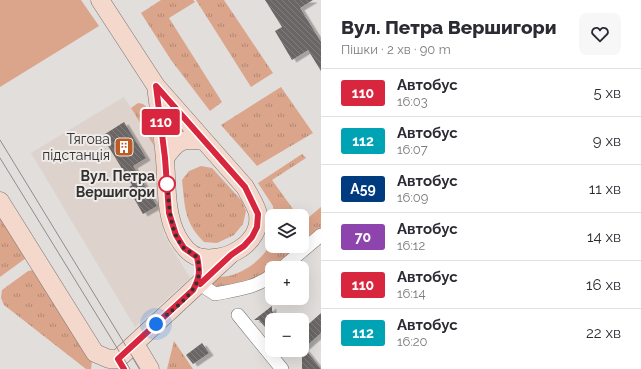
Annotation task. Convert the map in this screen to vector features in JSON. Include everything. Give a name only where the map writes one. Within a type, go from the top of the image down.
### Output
[{"type":"main road","points":[[0,201],[95,353],[109,359],[116,366],[135,344],[231,255],[244,246],[252,237],[257,227],[258,214],[245,187],[156,86],[100,0]]},
{"type":"main road","points":[[156,86],[165,158],[169,213],[176,235],[184,248],[197,257],[211,259],[231,255]]},
{"type":"main road","points":[[165,158],[174,146],[182,140],[192,139],[204,141]]},
{"type":"main road","points":[[196,287],[200,270],[197,257]]},
{"type":"main road","points":[[135,344],[150,369]]},
{"type":"street","points":[[290,261],[321,235]]},
{"type":"street","points":[[196,287],[215,294],[242,289],[265,281]]},
{"type":"street","points":[[238,315],[282,369]]},
{"type":"shaded area","points":[[124,97],[154,146],[164,235],[190,278],[135,327],[31,153]]},
{"type":"green space","points":[[0,0],[81,0],[99,26],[0,87]]},
{"type":"green space","points":[[161,0],[193,0],[195,2],[169,18],[222,102],[210,111],[171,60],[141,13]]},
{"type":"green space","points":[[196,0],[224,0],[273,73],[251,87]]},
{"type":"green space","points":[[281,87],[313,133],[257,166],[221,125]]},
{"type":"green space","points":[[138,103],[143,104],[148,108],[154,146],[131,108]]},
{"type":"green space","points":[[170,117],[185,131],[179,131],[172,136]]},
{"type":"green space","points":[[302,154],[306,158],[272,180],[293,209],[273,209],[273,206],[258,183]]},
{"type":"green space","points":[[201,166],[212,168],[242,201],[246,211],[243,224],[234,235],[217,243],[204,242],[197,235],[189,221],[185,206],[182,180],[189,171]]},
{"type":"green space","points":[[321,207],[321,228],[309,239],[309,217]]},
{"type":"green space","points":[[0,218],[26,258],[0,277]]},
{"type":"green space","points":[[265,252],[293,253],[284,261],[265,261],[265,277],[221,289],[210,284],[212,277],[222,277],[235,274],[242,271],[260,258]]},
{"type":"green space","points":[[33,270],[92,361],[91,369],[86,369],[4,305],[1,298],[2,290],[28,271]]},
{"type":"green space","points":[[174,341],[193,369],[167,369]]},
{"type":"building","points":[[265,0],[313,0],[300,8],[321,42],[321,71],[308,50],[292,60],[275,31],[282,27]]},
{"type":"building","name":"Тягова пiдстанцiя","points":[[124,122],[146,158],[133,166],[157,206],[143,214],[128,188],[132,185],[102,136]]},
{"type":"building","points":[[272,306],[274,313],[265,313],[265,327],[259,320],[254,320]]},
{"type":"building","points":[[321,313],[321,333],[309,344],[309,324]]},
{"type":"building","points":[[202,343],[209,353],[193,364],[186,355]]},
{"type":"building","points":[[309,354],[321,369],[302,369],[302,357],[309,357]]},
{"type":"tram line","points":[[0,140],[140,369]]},
{"type":"tram line","points":[[0,158],[130,369]]},
{"type":"bus line","name":"110","points":[[124,369],[118,359],[193,290],[198,280],[200,270],[197,257],[184,248],[176,235],[169,213],[165,158],[156,86],[245,187],[258,214],[257,227],[252,237],[244,246],[213,270],[200,284]]},
{"type":"place","name":"Тягова пiдстанцiя","points":[[124,147]]},
{"type":"place","name":"Вул. Петра Вершигори","points":[[167,184]]},
{"type":"route","points":[[156,324],[193,290],[198,280],[200,270],[197,257],[184,248],[176,235],[169,213],[167,182],[167,184]]}]
